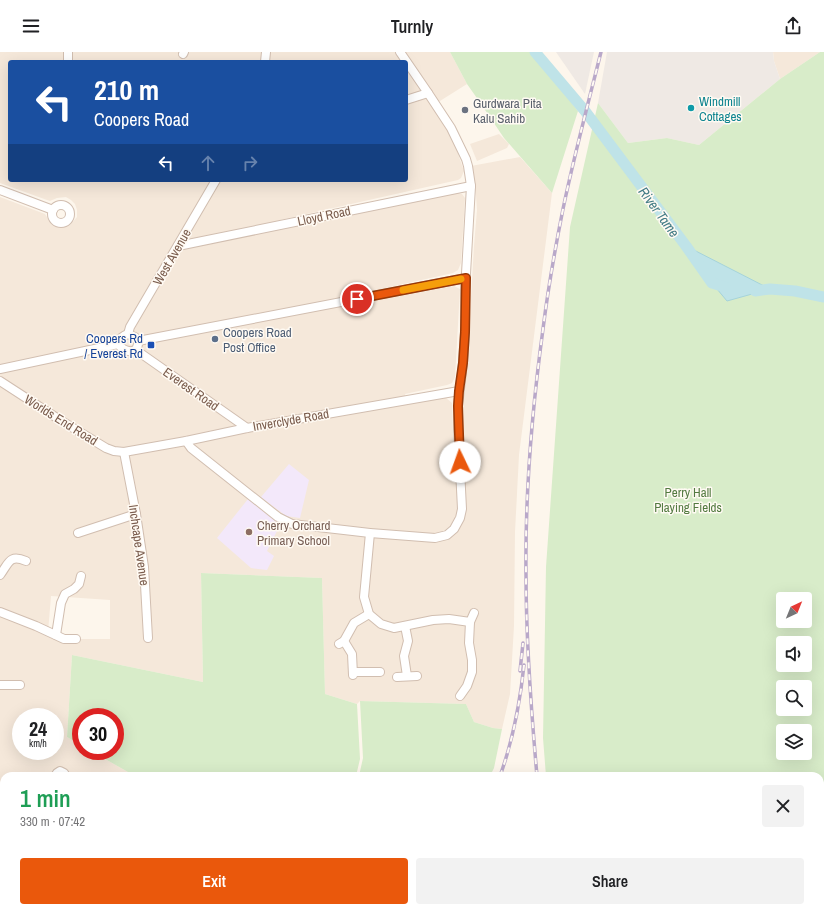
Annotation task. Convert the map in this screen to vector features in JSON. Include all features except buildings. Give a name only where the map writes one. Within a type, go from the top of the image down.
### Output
[{"type":"street","points":[[186,441],[191,448],[278,517],[292,524],[370,533],[435,538],[447,535],[454,529],[459,520],[462,509],[458,429],[459,391],[465,332],[466,278],[471,186],[466,159],[451,128],[408,64]]},
{"type":"street","points":[[408,99],[428,94]]},
{"type":"street","name":"West Avenue","points":[[128,334],[130,327],[215,182]]},
{"type":"street","name":"Lloyd Road","points":[[178,246],[471,186]]},
{"type":"street","points":[[0,190],[53,210]]},
{"type":"street","points":[[138,341],[466,278]]},
{"type":"street","points":[[128,334],[135,337],[138,341],[136,350],[130,351],[125,351],[120,348],[118,344],[119,339],[128,334]]},
{"type":"street","points":[[3,368],[118,344]]},
{"type":"street","name":"Everest Road","points":[[136,350],[247,428]]},
{"type":"street","name":"Worlds End Road","points":[[3,368],[1,381],[101,445],[114,452],[124,452]]},
{"type":"street","name":"Inverclyde Road","points":[[124,452],[247,428],[459,391]]},
{"type":"street","name":"Inchcape Avenue","points":[[124,452],[144,567],[148,638]]},
{"type":"street","points":[[78,532],[136,514]]},
{"type":"street","points":[[370,533],[364,597],[370,614],[381,624],[394,628],[433,620],[470,622]]},
{"type":"street","points":[[0,575],[13,558],[26,561]]},
{"type":"street","points":[[56,635],[61,603],[65,594],[79,584],[81,576]]},
{"type":"street","points":[[0,612],[64,639],[76,639]]},
{"type":"street","points":[[460,696],[467,686],[472,672],[472,660],[469,643],[470,622],[474,613]]},
{"type":"street","points":[[370,614],[354,623],[341,643],[352,654],[353,674],[380,672]]},
{"type":"street","points":[[405,626],[408,641],[404,656],[407,676]]},
{"type":"street","points":[[397,677],[417,676]]},
{"type":"street","points":[[0,685],[20,685]]},
{"type":"street","points":[[467,686],[476,691]]},
{"type":"shaded area","points":[[0,52],[450,52],[467,84],[432,106],[451,134],[464,171],[461,178],[458,180],[280,220],[282,229],[458,193],[462,194],[465,198],[461,263],[458,270],[453,273],[372,291],[374,301],[454,286],[460,289],[455,377],[452,383],[405,394],[407,404],[445,397],[452,403],[454,462],[463,463],[463,409],[477,210],[471,166],[520,157],[552,193],[519,455],[515,532],[514,626],[510,694],[502,729],[493,728],[474,722],[466,704],[360,701],[357,704],[325,694],[322,578],[201,573],[203,682],[72,655],[67,737],[72,740],[72,760],[107,760],[128,772],[0,772],[0,197],[45,214],[52,225],[59,228],[70,225],[77,217],[77,210],[75,204],[66,197],[57,198],[50,201],[0,183]],"holes":[[[51,596],[110,600],[110,639],[80,639],[69,642],[48,632]]]},
{"type":"shaded area","points":[[556,52],[594,52],[585,94]]},
{"type":"shaded area","points":[[607,52],[773,52],[774,61],[780,79],[699,145],[667,138],[628,143],[598,103]]},
{"type":"shaded area","points":[[773,52],[820,52],[780,79],[774,61]]},
{"type":"shaded area","points":[[499,134],[509,144],[507,148],[477,161],[470,144]]},
{"type":"shaded area","name":"Cherry Orchard Primary School","points":[[289,464],[309,480],[300,518],[286,516],[261,497]]},
{"type":"shaded area","name":"Cherry Orchard Primary School","points":[[248,499],[280,525],[267,551],[274,556],[267,570],[251,568],[217,538]]},
{"type":"green space","points":[[450,52],[531,52],[578,111],[552,193],[504,138],[467,84]]},
{"type":"green space","name":"Perry Hall Playing Fields","points":[[820,52],[824,52],[824,772],[546,772],[543,738],[546,567],[570,227],[598,103],[628,143],[667,138],[699,145],[780,79]]},
{"type":"green space","points":[[201,573],[322,578],[325,694],[357,704],[360,759],[357,772],[128,772],[107,760],[124,760],[124,708],[72,708],[72,740],[67,737],[72,655],[203,682]]},
{"type":"green space","points":[[360,701],[466,704],[474,722],[493,728],[502,729],[492,772],[360,772],[363,758]]},
{"type":"water","points":[[686,246],[770,289],[727,301],[712,283]]},
{"type":"waterway","name":"River Tame","points":[[535,52],[585,111],[712,283],[725,287]]},
{"type":"waterway","name":"River Tame","points":[[755,291],[770,289],[795,291],[824,297]]},
{"type":"railway","points":[[537,772],[529,675],[526,599],[528,482],[533,420],[539,359],[549,284],[557,239],[572,169],[601,52]]},
{"type":"railway","points":[[520,671],[523,643]]},
{"type":"railway","points":[[501,772],[509,749],[515,721],[524,665]]},
{"type":"slow traffic","points":[[403,290],[461,279]]},
{"type":"place","name":"Windmill Cottages","points":[[691,108]]},
{"type":"place","name":"Gurdwara Pita Kalu Sahib","points":[[465,110]]},
{"type":"place","name":"Coopers Road Post Office","points":[[215,339]]},
{"type":"place","name":"Coopers Rd / Everest Rd","points":[[151,345]]},
{"type":"place","name":"Cherry Orchard Primary School","points":[[249,532]]},
{"type":"route","points":[[357,299],[466,278],[465,332],[458,406],[460,462]]}]
